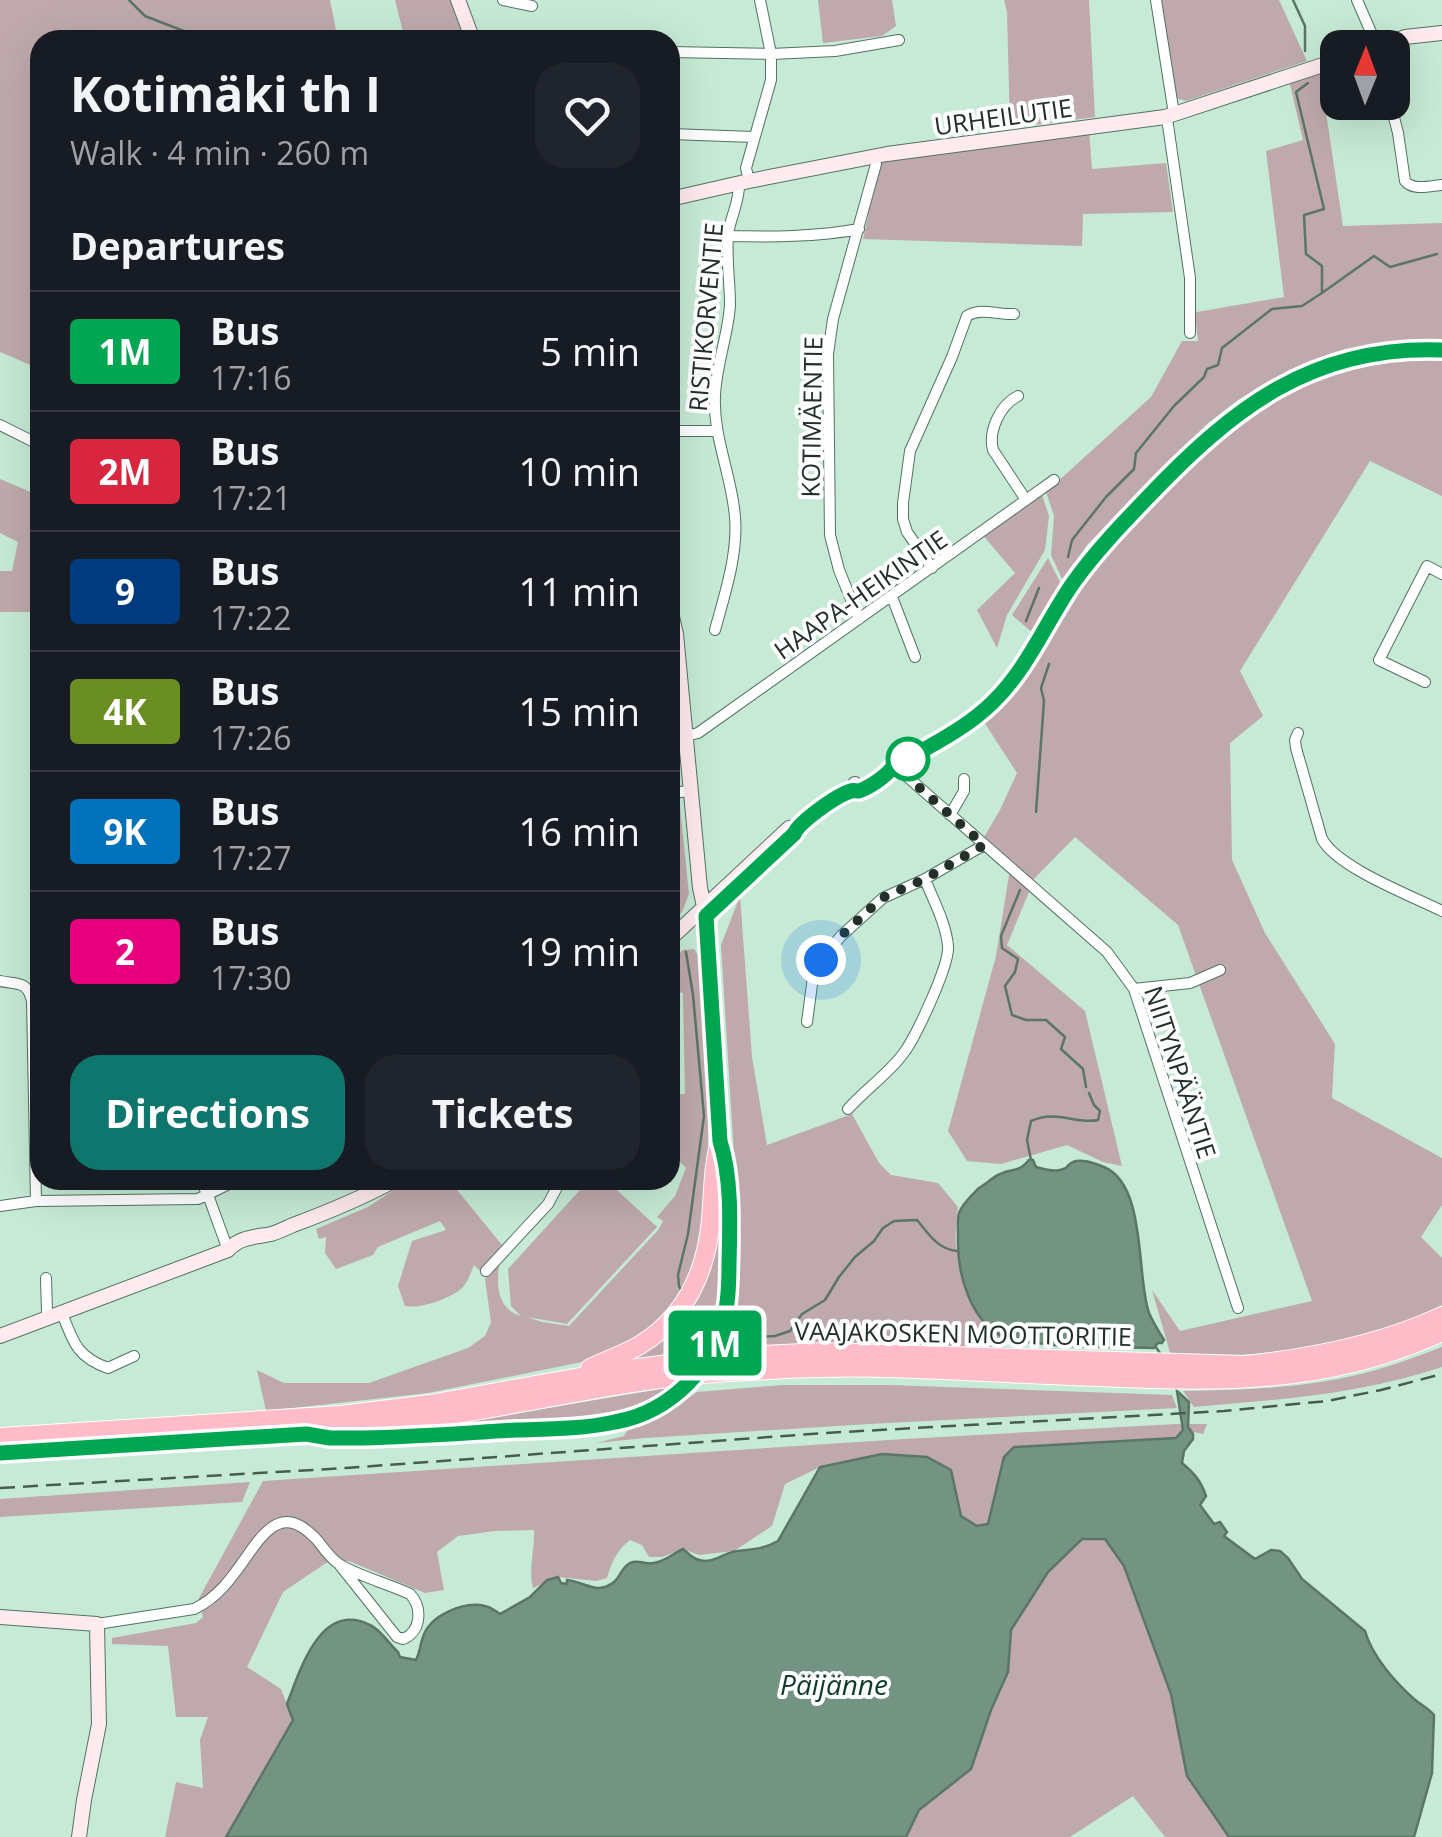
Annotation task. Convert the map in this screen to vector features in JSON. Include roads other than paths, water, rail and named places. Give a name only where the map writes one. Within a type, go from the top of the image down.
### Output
[{"type":"highway","points":[[306,1434],[330,1438],[396,1437],[582,1427],[615,1422],[665,1404],[692,1380],[704,1363],[724,1318],[730,1230],[725,1158],[720,1141]]},
{"type":"highway","points":[[570,1378],[637,1347],[664,1329],[686,1301],[704,1261],[720,1141]]},
{"type":"highway","name":"VAAJAKOSKEN MOOTTORITIE","points":[[0,1438],[341,1415],[724,1357],[823,1352],[1245,1365],[1348,1348],[1397,1335],[1442,1316]]},
{"type":"highway","name":"VAAJAKOSKEN MOOTTORITIE","points":[[0,1453],[306,1434],[723,1373],[821,1368],[1175,1380],[1270,1378],[1356,1364],[1442,1332]]},
{"type":"street","points":[[503,0],[532,6]]},
{"type":"street","name":"RISTIKORVENTIE","points":[[715,630],[736,542],[735,513],[716,431],[715,394],[730,306],[728,236],[771,80],[771,54],[760,0]]},
{"type":"street","points":[[1156,0],[1168,125],[1190,278],[1190,333]]},
{"type":"street","points":[[1357,0],[1368,30]]},
{"type":"street","points":[[462,1],[470,30]]},
{"type":"street","points":[[1410,37],[1442,34]]},
{"type":"street","points":[[680,52],[835,51],[899,40]]},
{"type":"street","name":"URHEILUTIE","points":[[680,197],[874,156],[1170,115],[1320,66]]},
{"type":"street","points":[[1395,120],[1405,182],[1414,187],[1442,185]]},
{"type":"street","points":[[680,134],[754,137]]},
{"type":"street","name":"KOTIMÄENTIE","points":[[859,619],[830,535],[828,354],[833,319],[876,164],[874,156]]},
{"type":"street","points":[[728,236],[831,234],[859,229]]},
{"type":"street","points":[[932,568],[907,532],[903,519],[910,451],[966,316],[981,310],[1014,314]]},
{"type":"street","points":[[680,931],[794,834],[797,826],[851,791],[886,775],[991,704],[1009,685],[1073,583],[1113,534],[1233,416],[1266,393],[1328,366],[1391,352],[1442,350]]},
{"type":"street","points":[[1018,396],[1004,408],[991,442],[1026,500]]},
{"type":"street","points":[[0,425],[30,440]]},
{"type":"street","points":[[680,431],[716,431]]},
{"type":"street","name":"HAAPA-HEIKINTIE","points":[[686,736],[698,733],[1054,480]]},
{"type":"street","points":[[1424,682],[1379,660],[1427,566],[1442,574]]},
{"type":"street","points":[[892,597],[915,657]]},
{"type":"street","points":[[680,675],[705,911],[720,1141]]},
{"type":"street","points":[[1298,732],[1296,748],[1328,851],[1442,911]]},
{"type":"street","name":"NIITYNPÄÄNTIE","points":[[893,767],[1107,952],[1134,989],[1238,1308]]},
{"type":"street","points":[[950,815],[964,791],[964,779]]},
{"type":"street","points":[[680,792],[690,791]]},
{"type":"street","points":[[806,1022],[813,977],[841,936],[882,898],[984,845]]},
{"type":"street","points":[[848,1110],[910,1044],[944,969],[949,950],[945,930],[925,879]]},
{"type":"street","points":[[680,940],[705,911]]},
{"type":"street","points":[[1134,989],[1190,984],[1220,970]]},
{"type":"street","points":[[0,980],[26,986],[30,996]]},
{"type":"street","points":[[36,1190],[36,1201]]},
{"type":"street","points":[[205,1190],[228,1250]]},
{"type":"street","points":[[0,1206],[36,1201],[176,1200],[198,1198],[218,1190]]},
{"type":"street","points":[[0,1336],[228,1250],[245,1239],[268,1235],[375,1190]]},
{"type":"street","points":[[486,1270],[548,1204],[556,1190]]},
{"type":"street","points":[[46,1278],[46,1310],[56,1315],[87,1360],[108,1368],[134,1356]]},
{"type":"street","points":[[0,1617],[97,1624],[194,1609],[208,1603],[226,1586],[266,1530],[290,1522],[309,1531],[396,1637],[403,1639],[413,1634],[416,1599],[338,1564]]},
{"type":"street","points":[[79,1837],[100,1724],[97,1624]]},
{"type":"water","points":[[1029,1160],[1036,1167],[1054,1171],[1085,1161],[1118,1177],[1134,1211],[1145,1297],[1162,1343],[1154,1348],[1063,1346],[1009,1340],[996,1333],[976,1311],[960,1267],[959,1213],[979,1188]]},
{"type":"water","name":"Päijänne","points":[[1177,1391],[1189,1402],[1188,1427],[1193,1434],[1182,1463],[1202,1486],[1206,1496],[1200,1505],[1214,1524],[1220,1522],[1227,1532],[1224,1536],[1255,1559],[1271,1550],[1280,1551],[1302,1579],[1365,1631],[1392,1677],[1434,1715],[1432,1773],[1414,1837],[1229,1837],[1187,1776],[1171,1694],[1124,1566],[1105,1539],[1082,1539],[1048,1572],[1011,1630],[1008,1672],[971,1769],[919,1810],[906,1837],[226,1837],[293,1720],[287,1704],[306,1658],[325,1630],[338,1622],[353,1620],[370,1625],[400,1657],[416,1660],[427,1629],[440,1616],[458,1608],[485,1606],[500,1614],[530,1597],[547,1580],[558,1577],[561,1583],[567,1584],[567,1580],[602,1588],[614,1582],[630,1563],[658,1562],[683,1549],[694,1558],[707,1561],[773,1544],[820,1467],[882,1454],[927,1457],[951,1470],[961,1516],[977,1526],[988,1524],[1004,1457],[1014,1447],[1176,1438],[1183,1430]]},
{"type":"waterway","points":[[129,0],[145,16],[181,30]]},
{"type":"waterway","points":[[1293,0],[1305,26],[1305,51]]},
{"type":"waterway","points":[[1068,557],[1072,540],[1134,469],[1136,453],[1207,369],[1218,365],[1222,348],[1272,309],[1302,306],[1322,293],[1322,266],[1306,254],[1304,215],[1324,209],[1296,92],[1308,83]]},
{"type":"waterway","points":[[1322,293],[1374,256],[1390,267],[1437,254]]},
{"type":"waterway","points":[[1026,621],[1039,588]]},
{"type":"waterway","points":[[1036,812],[1044,701],[1041,688],[1049,664]]},
{"type":"waterway","points":[[1020,890],[1001,936],[1002,948],[1018,959],[1005,986],[1012,1015],[1046,1020],[1065,1037],[1061,1049],[1083,1069],[1086,1087]]},
{"type":"waterway","points":[[681,1290],[678,1275],[688,1234],[704,1116],[686,952]]},
{"type":"waterway","points":[[1031,1160],[1027,1140],[1031,1121],[1049,1116],[1098,1120],[1100,1111],[1089,1093]]},
{"type":"waterway","points":[[727,1335],[775,1336],[790,1331],[802,1314],[825,1300],[855,1257],[894,1221],[917,1220],[939,1244],[957,1251]]},
{"type":"waterway","points":[[695,1306],[713,1325]]},
{"type":"waterway","points":[[1155,1346],[1160,1353]]},
{"type":"railway","points":[[0,1488],[346,1468],[825,1433],[1224,1411],[1327,1401],[1442,1374]]}]
